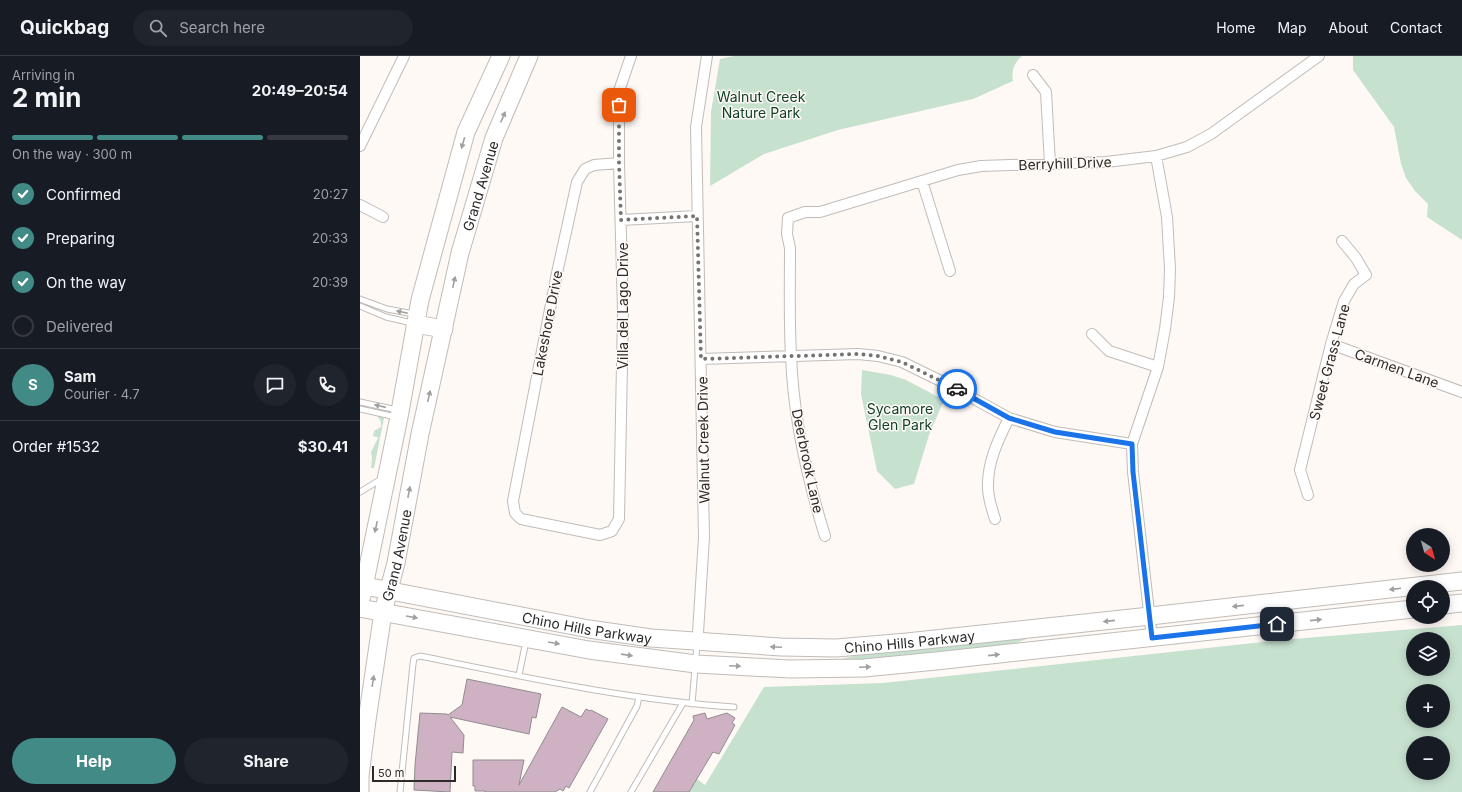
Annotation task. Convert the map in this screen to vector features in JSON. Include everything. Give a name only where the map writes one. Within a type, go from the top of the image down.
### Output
[{"type":"main road","name":"Grand Avenue","points":[[360,606],[362,586],[400,414],[420,300],[466,132],[501,56]]},
{"type":"main road","name":"Grand Avenue","points":[[360,792],[360,776],[367,720],[383,612],[396,563],[420,434],[460,253],[494,138],[529,56]]},
{"type":"main road","points":[[416,319],[445,324]]},
{"type":"main road","name":"Chino Hills Parkway","points":[[362,586],[589,629],[651,638],[698,637],[781,647],[836,648],[907,642],[1150,616],[1462,581]]},
{"type":"main road","points":[[1450,604],[1462,603]]},
{"type":"main road","name":"Chino Hills Parkway","points":[[360,606],[383,612],[588,650],[696,664],[790,668],[864,668],[1406,610]]},
{"type":"street","points":[[360,146],[404,56]]},
{"type":"street","name":"Villa del Lago Drive","points":[[612,531],[619,519],[623,320],[619,163],[619,91],[630,56]]},
{"type":"street","name":"Walnut Creek Drive","points":[[698,637],[704,537],[696,127],[707,56]]},
{"type":"street","name":"Berryhill Drive","points":[[788,218],[805,212],[820,212],[958,170],[981,166],[1106,162],[1156,156],[1187,147],[1211,134],[1319,56]]},
{"type":"street","points":[[1033,75],[1046,92],[1050,164]]},
{"type":"street","points":[[1152,638],[1133,472],[1132,444],[1158,367],[1170,298],[1167,217],[1156,156]]},
{"type":"street","name":"Lakeshore Drive","points":[[612,531],[600,535],[520,519],[514,513],[513,501],[557,273],[577,182],[584,169],[594,165],[619,163]]},
{"type":"street","points":[[922,181],[950,271]]},
{"type":"street","points":[[360,205],[383,217]]},
{"type":"street","points":[[621,220],[697,216]]},
{"type":"street","name":"Deerbrook Lane","points":[[788,218],[787,234],[790,248],[791,356],[799,432],[816,509],[825,536]]},
{"type":"street","name":"Sweet Grass Lane","points":[[1308,495],[1300,470],[1331,344],[1344,301],[1354,284],[1366,275],[1356,258],[1342,242]]},
{"type":"street","points":[[1092,334],[1108,351],[1158,367]]},
{"type":"street","name":"Carmen Lane","points":[[1331,344],[1462,392]]},
{"type":"street","points":[[701,359],[858,354],[878,356],[902,362],[945,383],[1009,418],[1055,432],[1132,444]]},
{"type":"street","points":[[994,519],[988,489],[990,465],[998,441],[1009,418]]},
{"type":"lane","points":[[360,299],[416,319]]},
{"type":"lane","points":[[360,306],[386,318],[416,319]]},
{"type":"lane","points":[[360,402],[400,414]]},
{"type":"lane","points":[[360,409],[400,414]]},
{"type":"lane","points":[[360,492],[387,475]]},
{"type":"lane","name":"Walnut Creek Drive","points":[[692,704],[698,637]]},
{"type":"lane","points":[[519,675],[527,638]]},
{"type":"lane","points":[[400,792],[412,670],[414,658],[420,656],[639,697],[692,704],[734,707]]},
{"type":"lane","points":[[590,792],[637,706],[639,697]]},
{"type":"lane","points":[[631,792],[683,703]]},
{"type":"green space","name":"Walnut Creek Nature Park","points":[[734,56],[1022,56],[1014,67],[1012,74],[1013,81],[973,99],[838,130],[764,154],[710,186],[711,112],[720,59]]},
{"type":"green space","points":[[1353,56],[1462,56],[1462,240],[1427,217],[1428,204],[1415,191],[1406,178],[1401,164],[1394,127],[1353,70]]},
{"type":"green space","name":"Sycamore Glen Park","points":[[862,370],[891,375],[906,380],[944,400],[929,435],[914,484],[895,489],[877,471],[861,394]]},
{"type":"green space","points":[[375,412],[384,418],[380,438],[373,436],[374,431],[381,427],[381,422]]},
{"type":"green space","points":[[378,438],[380,438],[374,468],[371,468],[371,452]]},
{"type":"green space","points":[[1462,625],[1462,792],[689,792],[697,779],[705,785],[764,687],[883,683],[1281,640]]},
{"type":"green space","points":[[1029,638],[1008,646],[890,659],[841,659],[866,653]]},
{"type":"building","points":[[467,679],[541,694],[536,718],[532,717],[529,734],[450,717],[464,735],[463,753],[452,752],[450,792],[414,790],[420,713],[448,715],[462,705]]},
{"type":"building","points":[[562,707],[581,717],[586,709],[608,719],[569,788],[566,786],[563,791],[560,789],[555,792],[475,791],[475,786],[473,786],[473,760],[524,760],[519,785]]},
{"type":"building","points":[[705,713],[707,719],[727,713],[735,718],[732,723],[735,725],[719,754],[713,752],[689,792],[653,792],[694,720],[693,716]]},
{"type":"way so far","points":[[619,105],[621,220],[697,216],[701,359],[858,354],[878,356],[902,362],[957,389]]},
{"type":"route","points":[[957,389],[1009,418],[1055,432],[1132,444],[1133,472],[1152,638],[1277,624]]}]
